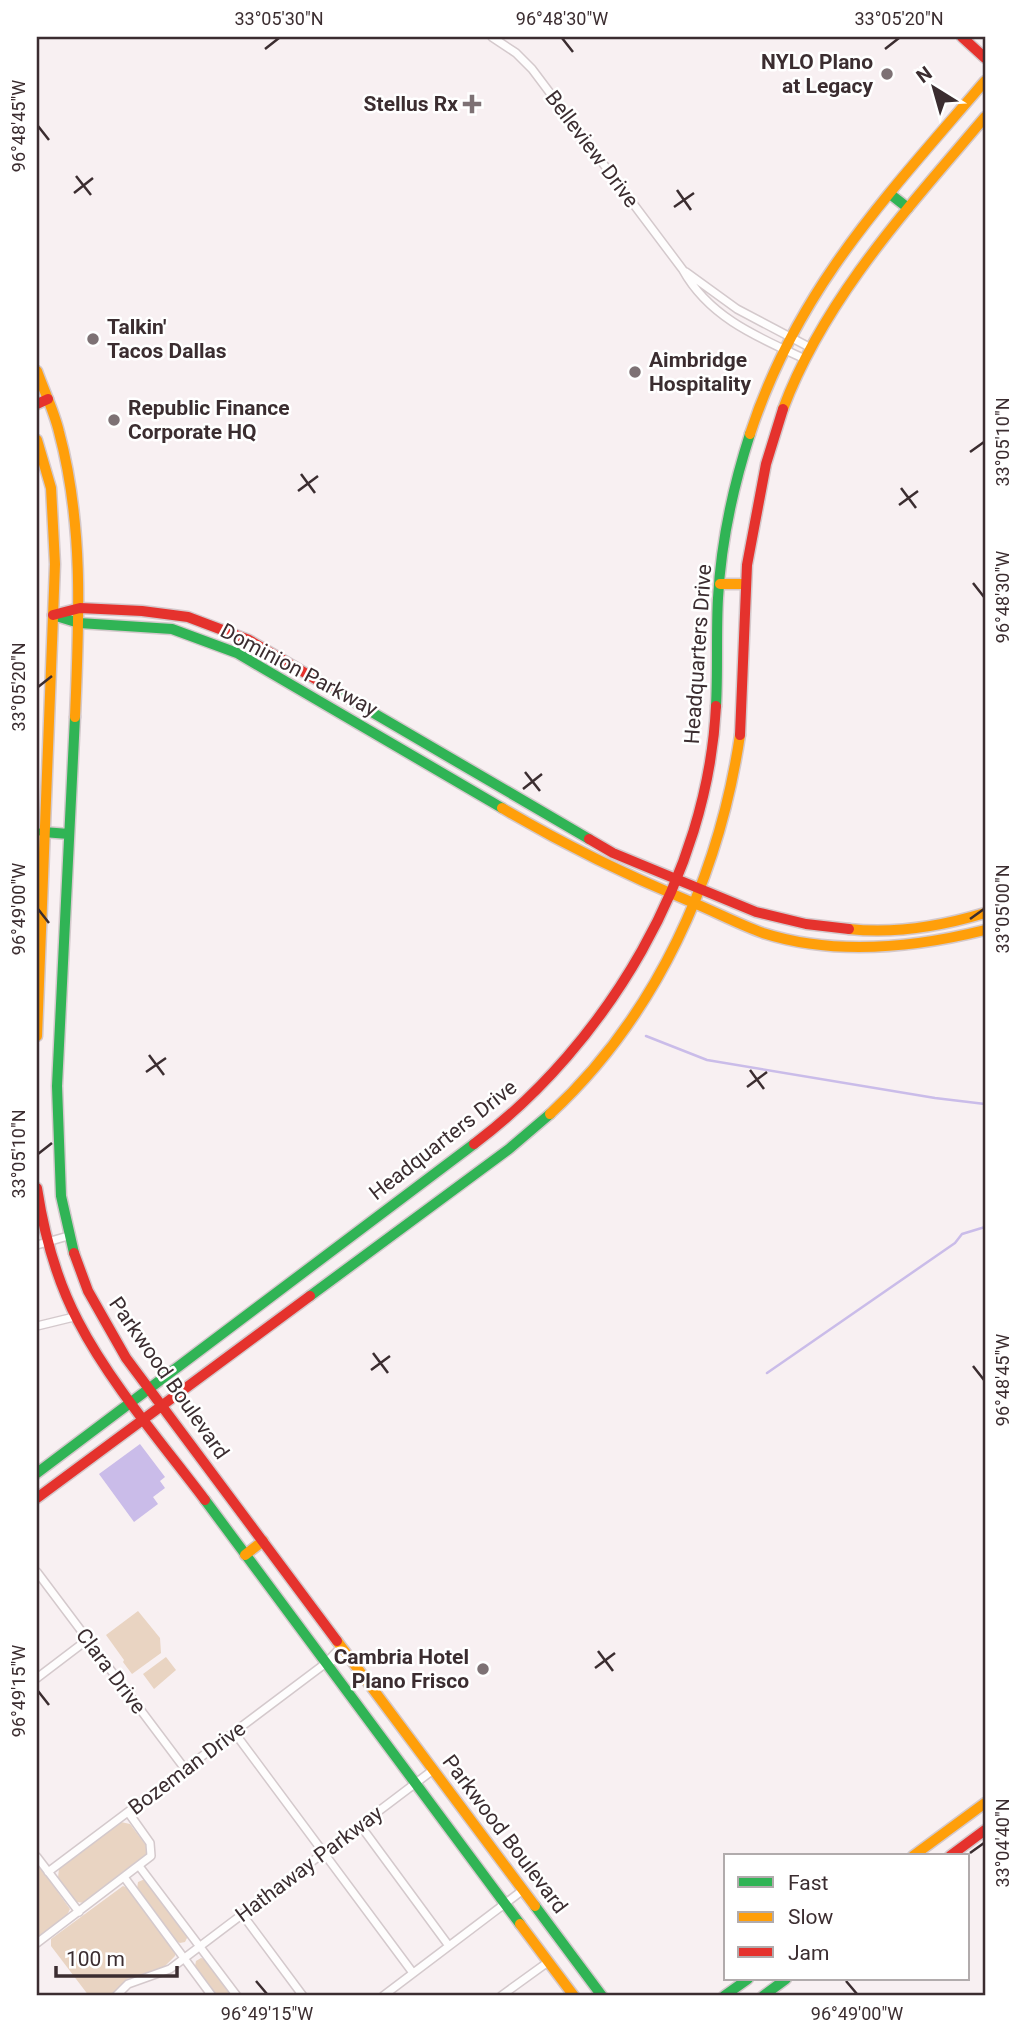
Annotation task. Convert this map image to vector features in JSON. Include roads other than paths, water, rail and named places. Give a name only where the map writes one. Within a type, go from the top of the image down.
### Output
[{"type":"main road","points":[[962,37],[985,58]]},
{"type":"main road","name":"Headquarters Drive","points":[[37,1473],[482,1138],[517,1109],[564,1062],[590,1029],[643,947],[676,877],[699,809],[713,746],[720,584],[729,514],[755,420],[785,350],[824,279],[890,194],[985,81]]},
{"type":"main road","name":"Headquarters Drive","points":[[37,1498],[500,1156],[558,1106],[601,1059],[636,1011],[669,954],[694,902],[716,843],[736,764],[744,689],[745,584],[762,484],[774,435],[805,359],[862,265],[985,117]]},
{"type":"main road","points":[[890,194],[908,208]]},
{"type":"main road","name":"Parkwood Boulevard","points":[[37,371],[59,429],[74,506],[80,608],[56,1144],[61,1205],[83,1284],[116,1342],[148,1389],[602,1996]]},
{"type":"main road","points":[[37,404],[48,399]]},
{"type":"main road","points":[[37,440],[51,488],[55,564],[37,1036],[60,1031]]},
{"type":"main road","points":[[720,584],[745,584]]},
{"type":"main road","name":"Dominion Parkway","points":[[53,615],[80,608],[142,611],[186,617],[249,640],[613,853],[755,912],[806,925],[858,930],[907,929],[962,920],[985,913]]},
{"type":"main road","name":"Dominion Parkway","points":[[53,615],[79,623],[162,628],[237,653],[602,865],[773,936],[822,944],[888,947],[948,941],[985,930]]},
{"type":"main road","points":[[205,641],[211,625]]},
{"type":"main road","points":[[505,809],[513,795]]},
{"type":"main road","points":[[43,832],[69,834]]},
{"type":"main road","points":[[37,1022],[60,1031]]},
{"type":"main road","name":"Parkwood Boulevard","points":[[37,1188],[42,1243],[74,1317],[100,1359],[574,1996]]},
{"type":"main road","points":[[245,1555],[263,1541]]},
{"type":"main road","points":[[916,1854],[985,1802]]},
{"type":"main road","points":[[953,1854],[985,1830]]},
{"type":"main road","points":[[724,1996],[747,1980]]},
{"type":"main road","points":[[763,1996],[785,1980]]},
{"type":"street","name":"Belleview Drive","points":[[492,37],[516,53],[532,69],[683,270],[694,289],[729,320],[805,359]]},
{"type":"street","name":"Belleview Drive","points":[[683,270],[737,309],[811,348]]},
{"type":"street","points":[[42,1243],[68,1236]]},
{"type":"street","points":[[37,1326],[74,1317]]},
{"type":"street","name":"Clara Drive","points":[[37,1572],[185,1769]]},
{"type":"street","points":[[37,1678],[88,1640]]},
{"type":"street","name":"Bozeman Drive","points":[[48,1872],[326,1663],[341,1647]]},
{"type":"street","name":"Bozeman Drive","points":[[326,1663],[348,1656]]},
{"type":"street","points":[[234,1732],[413,1973]]},
{"type":"street","name":"Hathaway Parkway","points":[[116,1996],[128,1984],[161,1973],[184,1959],[433,1770]]},
{"type":"street","points":[[37,1944],[151,1856],[150,1843],[128,1812]]},
{"type":"street","points":[[360,1825],[449,1946]]},
{"type":"street","points":[[37,1857],[79,1912]]},
{"type":"street","points":[[139,1866],[237,1996]]},
{"type":"street","points":[[124,1878],[212,1996]]},
{"type":"street","points":[[383,1996],[523,1890]]},
{"type":"street","points":[[242,1914],[303,1996]]},
{"type":"street","points":[[501,1996],[548,1962]]},
{"type":"waterway","points":[[646,1036],[707,1060],[985,1104]]},
{"type":"waterway","points":[[767,1373],[955,1243],[962,1234],[985,1227]]},
{"type":"place","name":"NYLO Plano at Legacy","points":[[887,74]]},
{"type":"place","name":"Stellus Rx","points":[[472,104]]},
{"type":"place","name":"Talkin' Tacos Dallas","points":[[93,339]]},
{"type":"place","name":"Aimbridge Hospitality","points":[[635,372]]},
{"type":"place","name":"Republic Finance Corporate HQ","points":[[114,420]]},
{"type":"place","name":"Cambria Hotel Plano Frisco","points":[[483,1669]]}]
